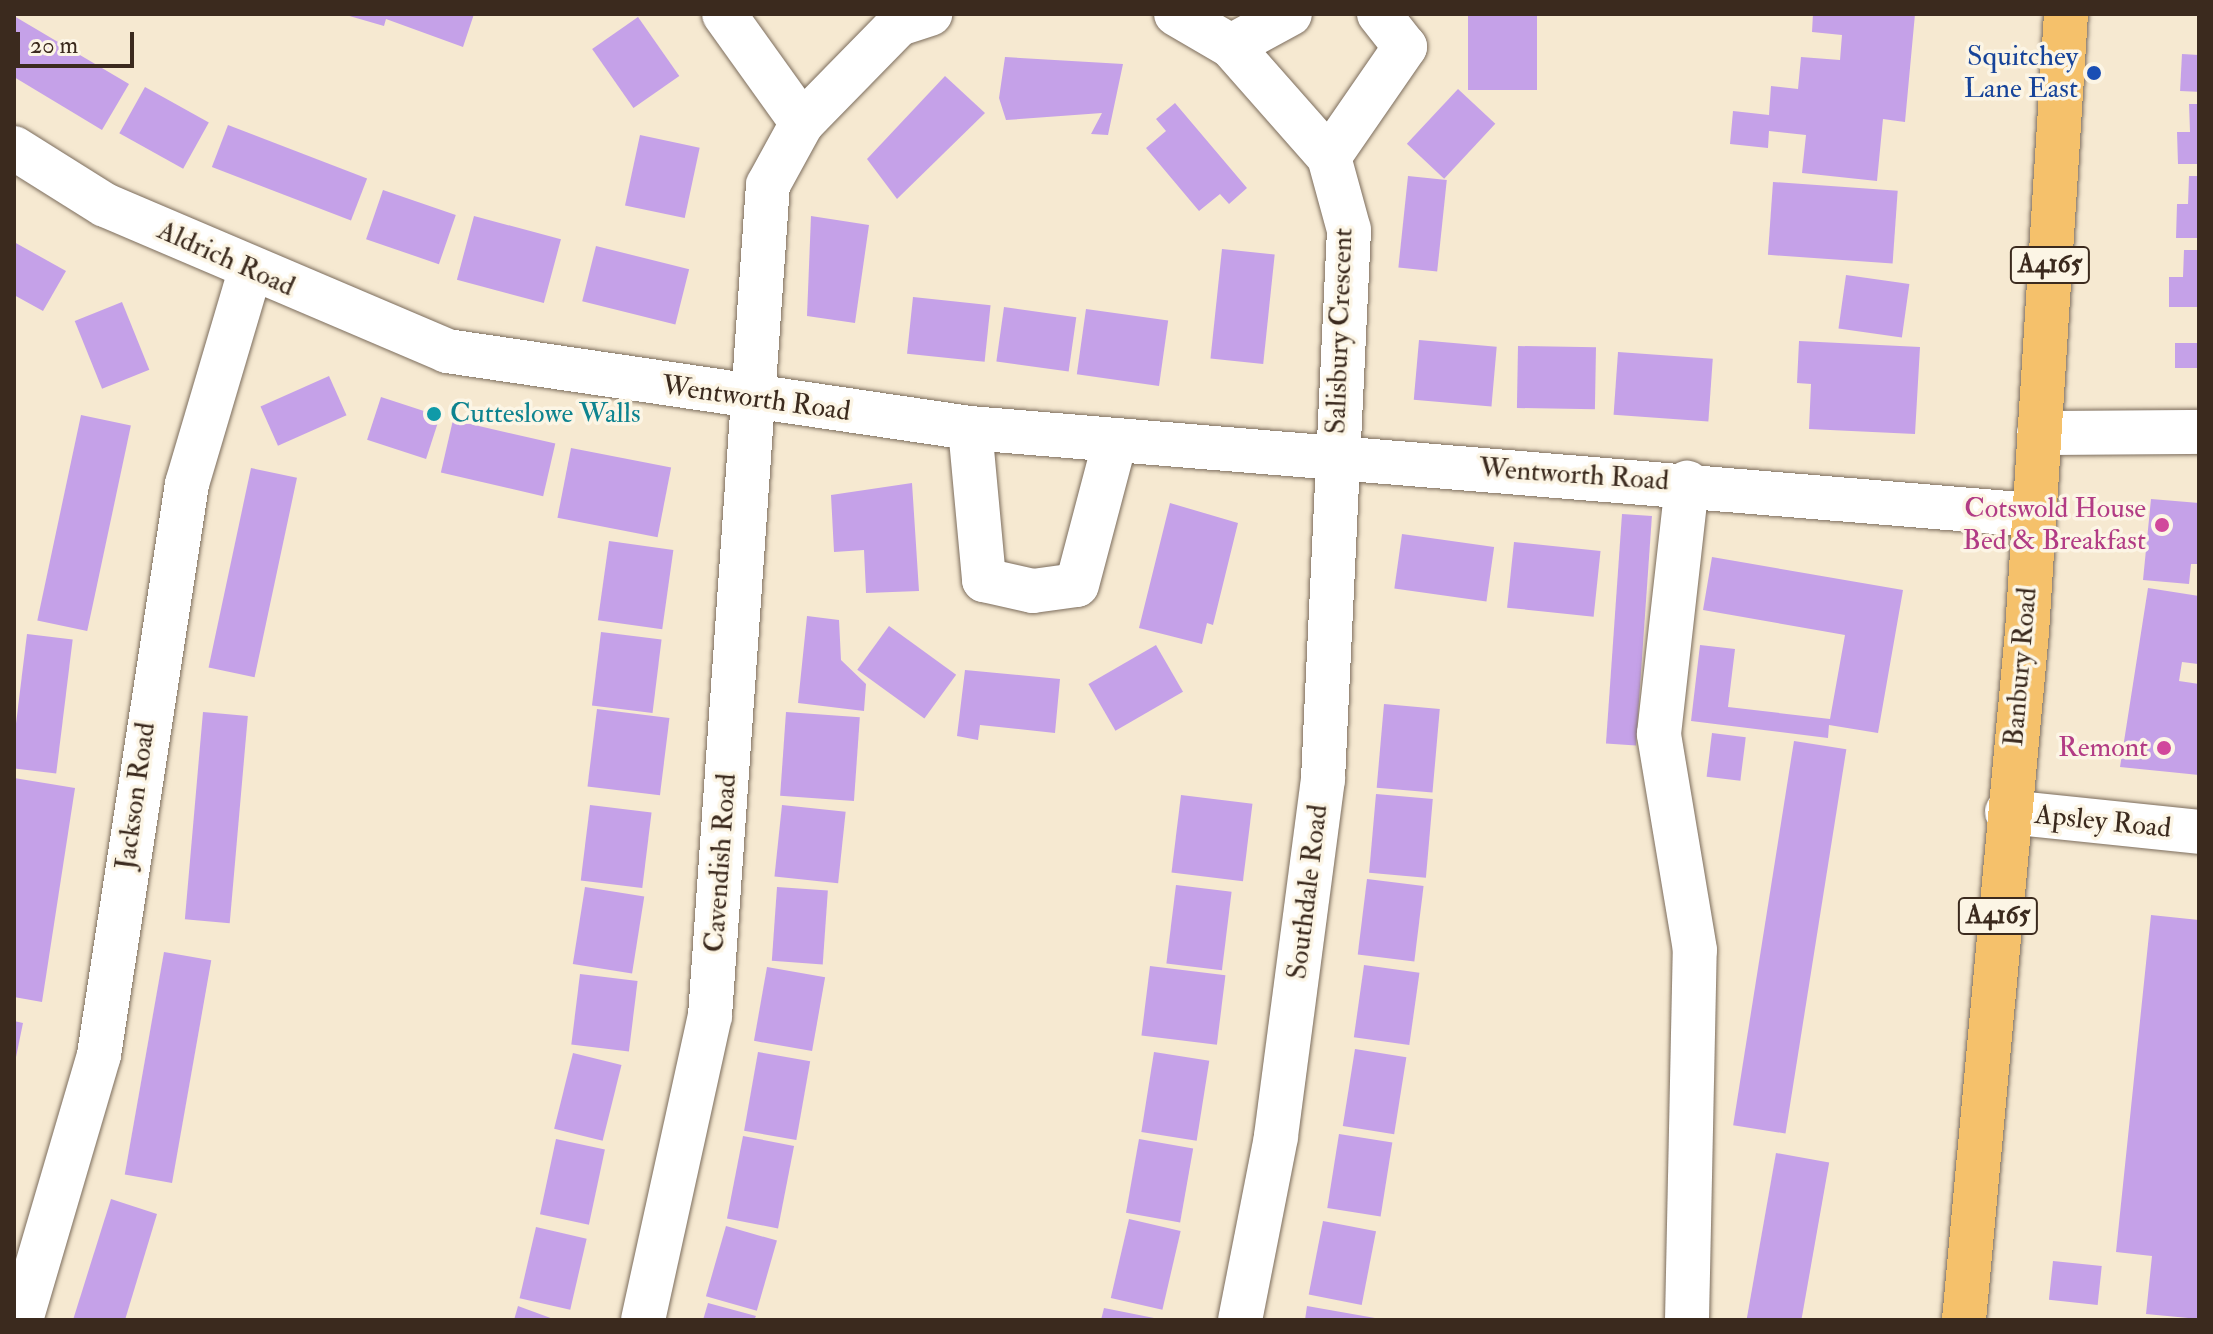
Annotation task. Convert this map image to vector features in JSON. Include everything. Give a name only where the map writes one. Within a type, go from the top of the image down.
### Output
[{"type":"main road","name":"Banbury Road","points":[[1964,1320],[2033,515],[2066,14]]},
{"type":"street","points":[[724,14],[802,123]]},
{"type":"street","name":"Salisbury Crescent","points":[[1176,14],[1231,46],[1329,157],[1349,230],[1335,459]]},
{"type":"street","points":[[1231,46],[1290,14]]},
{"type":"street","points":[[1329,157],[1405,47],[1379,14]]},
{"type":"street","points":[[751,400],[768,185],[802,123],[905,17]]},
{"type":"street","name":"Aldrich Road","points":[[14,148],[105,205],[250,271],[447,351]]},
{"type":"street","name":"Jackson Road","points":[[21,1320],[99,1055],[187,484],[250,271]]},
{"type":"street","name":"Wentworth Road","points":[[447,351],[751,400],[970,428],[1335,459],[1687,483],[2033,515]]},
{"type":"street","name":"Cavendish Road","points":[[643,1320],[710,1016],[751,400]]},
{"type":"street","points":[[970,428],[984,580],[1033,591],[1077,585],[1115,441]]},
{"type":"street","points":[[2039,433],[2199,432]]},
{"type":"street","name":"Southdale Road","points":[[1240,1320],[1276,1137],[1323,779],[1335,459]]},
{"type":"street","points":[[1687,483],[1659,734],[1695,950],[1687,1320]]},
{"type":"street","name":"Apsley Road","points":[[2007,812],[2199,832]]},
{"type":"building","points":[[474,14],[463,47],[386,19],[384,26],[346,15]]},
{"type":"building","points":[[1468,14],[1537,14],[1537,90],[1468,90]]},
{"type":"building","points":[[1813,14],[1915,14],[1905,122],[1883,119],[1877,181],[1802,173],[1806,135],[1769,131],[1768,148],[1730,144],[1733,111],[1769,115],[1771,86],[1798,89],[1801,57],[1840,60],[1842,35],[1812,32]]},
{"type":"building","points":[[14,16],[129,84],[102,130],[14,77]]},
{"type":"building","points":[[638,17],[679,76],[633,108],[592,49]]},
{"type":"building","points":[[2182,54],[2199,55],[2197,92],[2180,91]]},
{"type":"building","points":[[1005,57],[1123,64],[1108,135],[1091,134],[1102,113],[1006,120],[999,98]]},
{"type":"building","points":[[945,76],[985,113],[897,199],[867,159]]},
{"type":"building","points":[[145,87],[209,122],[183,169],[119,133]]},
{"type":"building","points":[[1458,89],[1495,124],[1444,179],[1407,144]]},
{"type":"building","points":[[1175,103],[1247,188],[1229,204],[1220,194],[1199,211],[1146,148],[1166,131],[1156,119]]},
{"type":"building","points":[[2189,104],[2199,104],[2199,164],[2178,164],[2177,132],[2190,132]]},
{"type":"building","points":[[228,125],[367,178],[351,220],[212,167]]},
{"type":"building","points":[[640,135],[700,148],[685,218],[625,205]]},
{"type":"building","points":[[1408,176],[1447,180],[1437,272],[1398,267]]},
{"type":"building","points":[[2189,176],[2199,176],[2199,238],[2176,238],[2177,204],[2188,204]]},
{"type":"building","points":[[1773,182],[1898,191],[1893,264],[1768,255]]},
{"type":"building","points":[[383,190],[456,215],[439,264],[366,239]]},
{"type":"building","points":[[474,216],[561,239],[544,303],[457,280]]},
{"type":"building","points":[[811,216],[869,225],[855,323],[807,316]]},
{"type":"building","points":[[14,242],[66,271],[43,311],[14,295]]},
{"type":"building","points":[[596,246],[689,269],[675,325],[582,301]]},
{"type":"building","points":[[1222,249],[1275,255],[1263,364],[1211,358]]},
{"type":"building","points":[[2184,250],[2199,250],[2199,307],[2169,307],[2169,277],[2183,277]]},
{"type":"building","points":[[1846,275],[1909,284],[1902,337],[1838,328]]},
{"type":"building","points":[[913,297],[991,305],[985,362],[907,354]]},
{"type":"building","points":[[122,302],[149,370],[102,389],[75,321]]},
{"type":"building","points":[[1004,307],[1076,317],[1069,372],[996,361]]},
{"type":"building","points":[[1086,309],[1168,321],[1159,386],[1077,374]]},
{"type":"building","points":[[1419,340],[1497,347],[1491,407],[1414,400]]},
{"type":"building","points":[[1799,341],[1920,347],[1915,434],[1809,429],[1811,384],[1797,383]]},
{"type":"building","points":[[2175,343],[2199,343],[2199,368],[2175,368]]},
{"type":"building","points":[[1518,346],[1596,347],[1595,409],[1517,408]]},
{"type":"building","points":[[1618,352],[1713,359],[1708,421],[1614,415]]},
{"type":"building","points":[[329,376],[346,415],[278,446],[260,407]]},
{"type":"building","points":[[381,397],[440,416],[426,459],[367,440]]},
{"type":"building","points":[[81,415],[131,426],[87,631],[37,620]]},
{"type":"building","points":[[453,420],[555,444],[543,496],[441,473]]},
{"type":"building","points":[[571,448],[671,467],[658,537],[557,518]]},
{"type":"building","points":[[251,468],[297,478],[255,677],[209,668]]},
{"type":"building","points":[[912,483],[919,591],[866,593],[864,550],[834,552],[831,495]]},
{"type":"building","points":[[2151,499],[2199,503],[2199,564],[2191,564],[2189,584],[2143,580]]},
{"type":"building","points":[[1170,503],[1238,523],[1213,625],[1207,623],[1202,644],[1139,628]]},
{"type":"building","points":[[1622,514],[1652,516],[1636,746],[1606,743]]},
{"type":"building","points":[[1402,534],[1494,547],[1486,601],[1394,588]]},
{"type":"building","points":[[609,541],[673,550],[662,629],[598,620]]},
{"type":"building","points":[[1514,542],[1601,551],[1594,617],[1507,608]]},
{"type":"building","points":[[1712,557],[1903,590],[1878,733],[1829,725],[1828,738],[1691,721],[1700,645],[1735,649],[1728,707],[1830,719],[1845,635],[1703,610]]},
{"type":"building","points":[[2148,588],[2199,596],[2198,664],[2182,662],[2179,681],[2199,684],[2199,775],[2120,767]]},
{"type":"building","points":[[807,616],[839,620],[841,660],[866,684],[864,711],[798,703]]},
{"type":"building","points":[[889,626],[956,675],[924,718],[857,670]]},
{"type":"building","points":[[601,632],[662,639],[653,713],[592,705]]},
{"type":"building","points":[[27,634],[73,640],[56,774],[14,768],[14,740]]},
{"type":"building","points":[[1156,645],[1183,692],[1115,731],[1088,684]]},
{"type":"building","points":[[965,670],[1060,679],[1055,733],[980,725],[978,740],[957,736]]},
{"type":"building","points":[[1384,704],[1440,709],[1432,793],[1377,788]]},
{"type":"building","points":[[597,709],[669,718],[660,795],[587,786]]},
{"type":"building","points":[[203,712],[248,716],[230,923],[185,919]]},
{"type":"building","points":[[786,712],[860,717],[854,801],[780,796]]},
{"type":"building","points":[[1712,733],[1746,737],[1740,781],[1707,777]]},
{"type":"building","points":[[1794,741],[1846,749],[1785,1134],[1733,1125]]},
{"type":"building","points":[[14,778],[75,788],[42,1002],[14,997]]},
{"type":"building","points":[[1376,794],[1433,799],[1426,878],[1369,873]]},
{"type":"building","points":[[1181,795],[1252,804],[1243,881],[1171,872]]},
{"type":"building","points":[[590,805],[652,813],[642,888],[581,880]]},
{"type":"building","points":[[782,805],[846,812],[838,883],[774,877]]},
{"type":"building","points":[[1367,879],[1424,886],[1414,961],[1358,954]]},
{"type":"building","points":[[1176,885],[1232,892],[1222,970],[1166,963]]},
{"type":"building","points":[[585,887],[644,896],[632,973],[573,964]]},
{"type":"building","points":[[777,887],[828,891],[823,964],[772,961]]},
{"type":"building","points":[[2151,915],[2199,920],[2199,1319],[2146,1314],[2152,1256],[2116,1252]]},
{"type":"building","points":[[164,952],[211,960],[172,1183],[125,1175]]},
{"type":"building","points":[[1364,965],[1419,973],[1409,1045],[1354,1037]]},
{"type":"building","points":[[1150,966],[1225,975],[1217,1045],[1141,1035]]},
{"type":"building","points":[[767,967],[825,977],[812,1051],[754,1041]]},
{"type":"building","points":[[580,974],[638,981],[629,1052],[571,1044]]},
{"type":"building","points":[[14,1021],[23,1023],[15,1062],[14,1061]]},
{"type":"building","points":[[1355,1049],[1406,1057],[1394,1134],[1343,1126]]},
{"type":"building","points":[[758,1052],[810,1061],[796,1140],[744,1131]]},
{"type":"building","points":[[1154,1052],[1209,1061],[1197,1141],[1141,1132]]},
{"type":"building","points":[[573,1053],[622,1065],[603,1141],[554,1129]]},
{"type":"building","points":[[1339,1134],[1392,1142],[1381,1217],[1327,1208]]},
{"type":"building","points":[[743,1136],[794,1146],[778,1228],[727,1218]]},
{"type":"building","points":[[556,1139],[605,1149],[589,1225],[540,1214]]},
{"type":"building","points":[[1139,1139],[1193,1149],[1180,1222],[1126,1213]]},
{"type":"building","points":[[1776,1153],[1829,1162],[1801,1320],[1747,1319]]},
{"type":"building","points":[[111,1199],[157,1214],[125,1320],[73,1320]]},
{"type":"building","points":[[1129,1219],[1181,1231],[1162,1310],[1111,1298]]},
{"type":"building","points":[[1323,1221],[1376,1231],[1362,1305],[1309,1295]]},
{"type":"building","points":[[726,1226],[777,1241],[757,1311],[706,1296]]},
{"type":"building","points":[[536,1227],[587,1239],[570,1310],[520,1298]]},
{"type":"building","points":[[2053,1261],[2102,1266],[2098,1305],[2049,1300]]},
{"type":"building","points":[[708,1303],[756,1316],[754,1320],[703,1320]]},
{"type":"building","points":[[518,1306],[556,1320],[514,1320]]},
{"type":"building","points":[[1307,1306],[1375,1318],[1375,1320],[1305,1320]]},
{"type":"building","points":[[1104,1308],[1159,1319],[1101,1320]]},
{"type":"place","name":"Squitchey Lane East","points":[[2094,73]]},
{"type":"place","name":"Cutteslowe Walls","points":[[434,414]]},
{"type":"place","name":"Cotswold House Bed & Breakfast","points":[[2162,525]]},
{"type":"place","name":"Remont","points":[[2164,748]]}]
